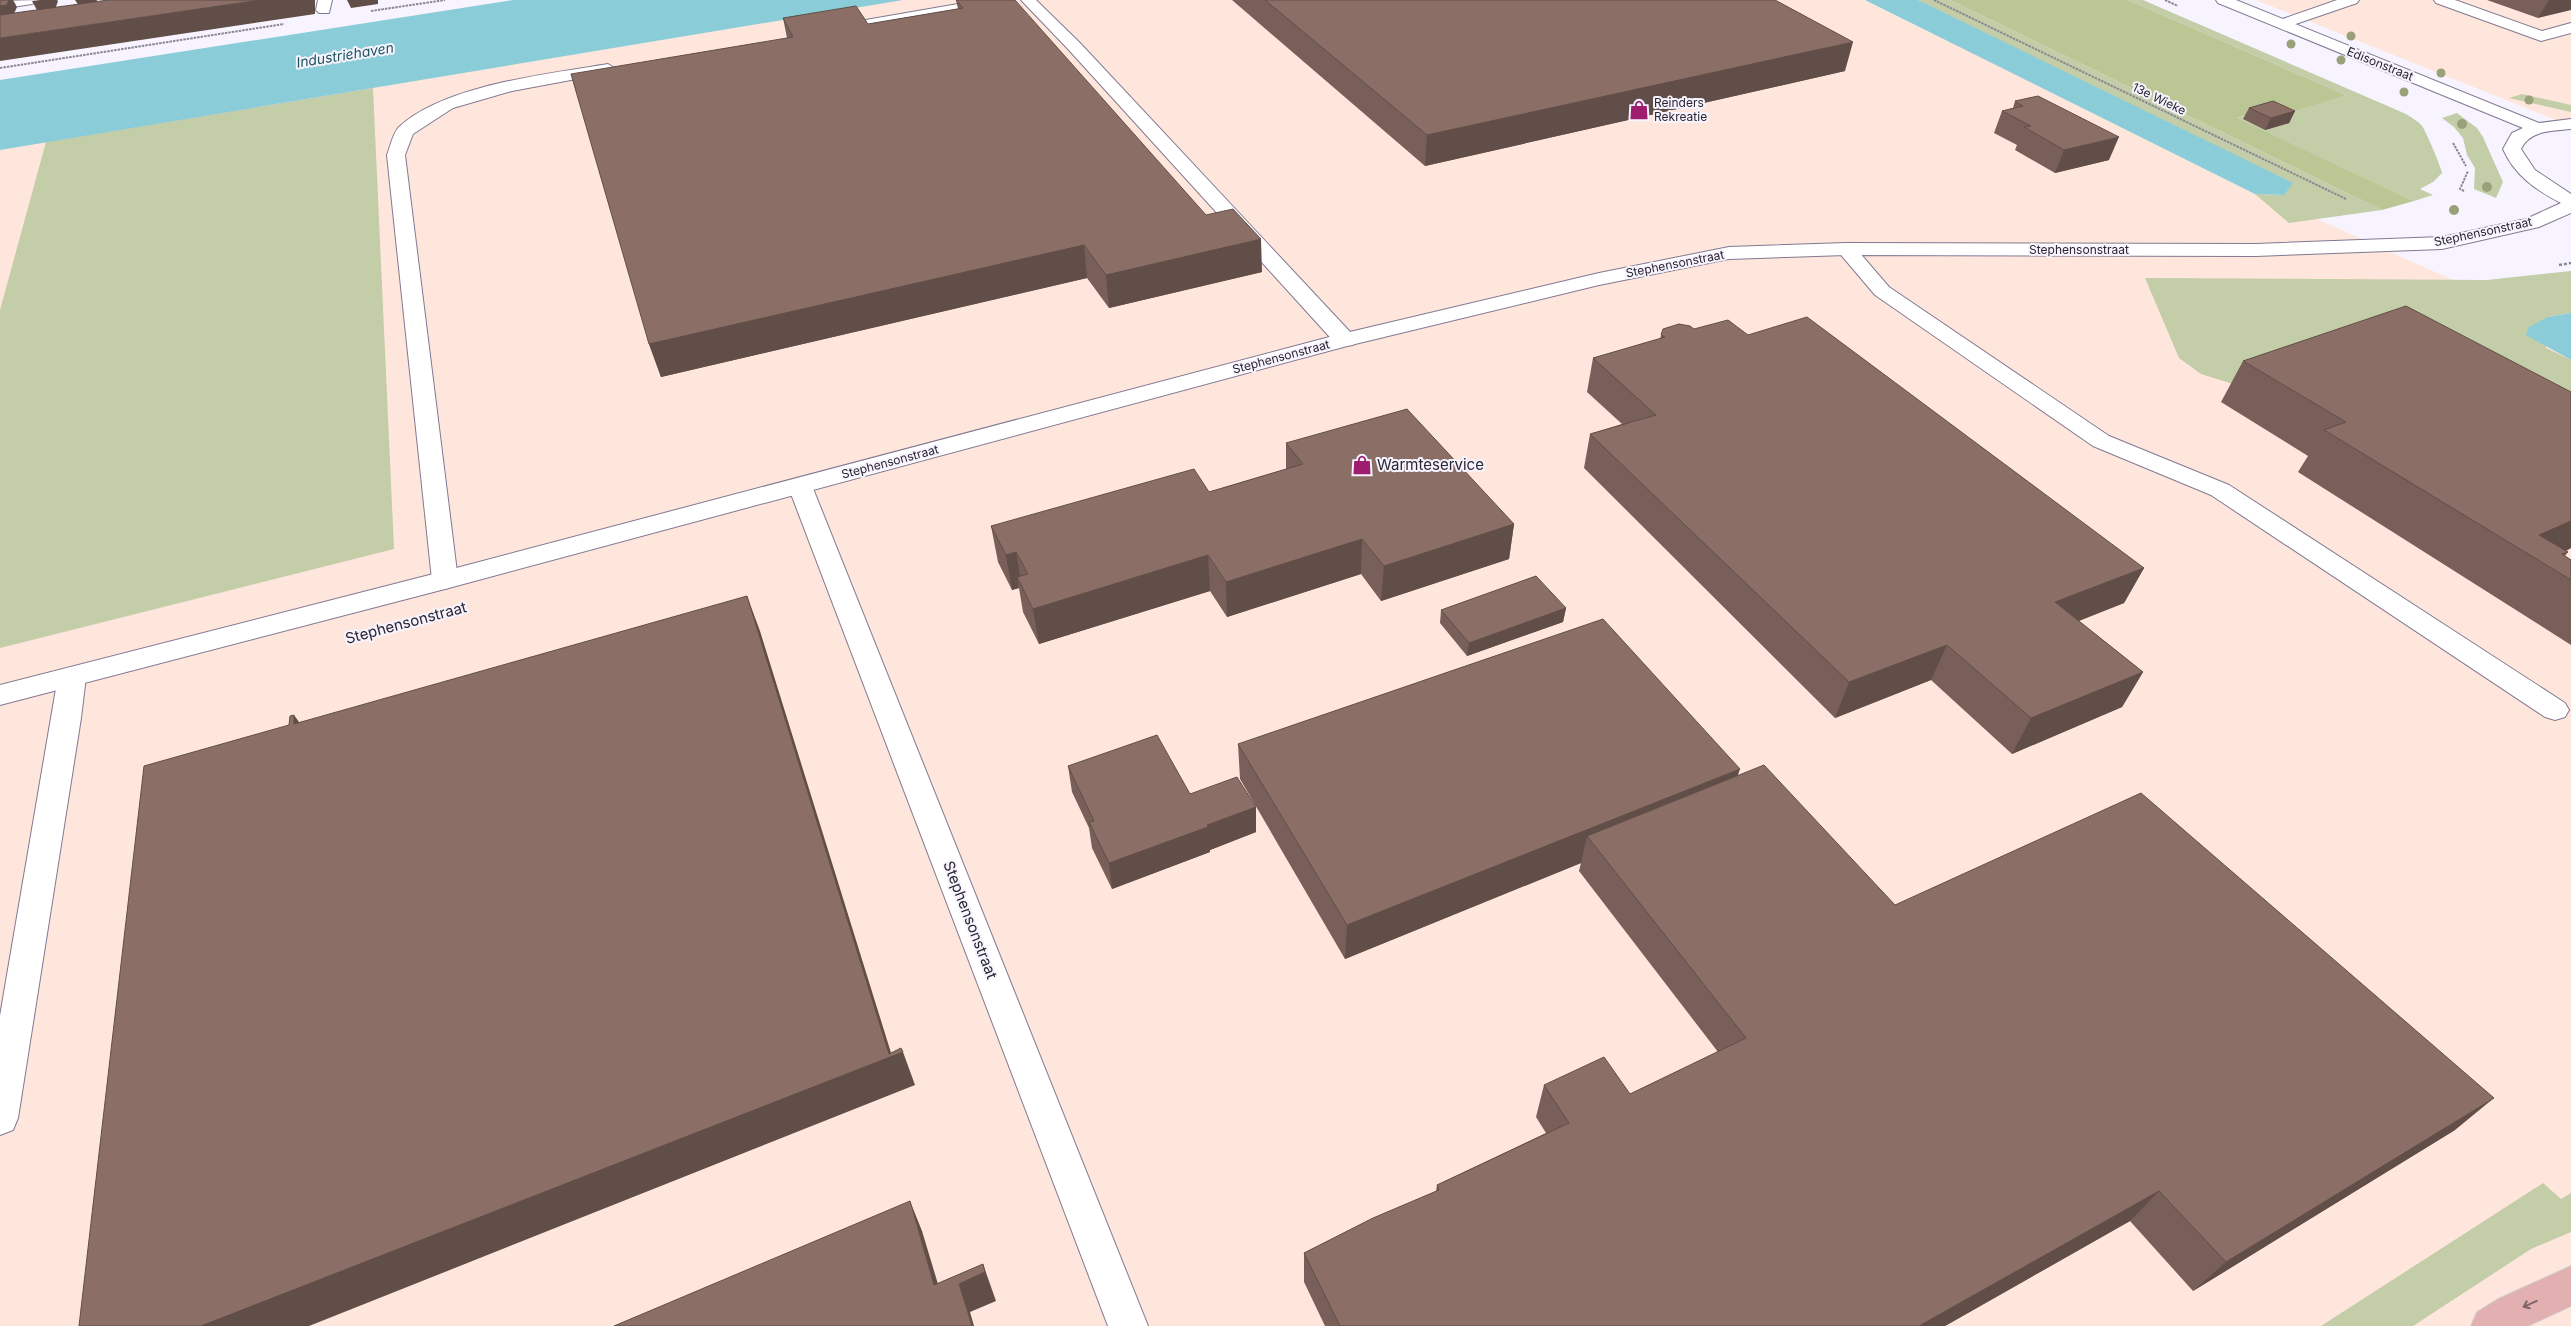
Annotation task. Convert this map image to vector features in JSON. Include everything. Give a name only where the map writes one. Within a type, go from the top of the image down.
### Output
[{"type":"main road","points":[[2491,1326],[2512,1313],[2571,1286]]},
{"type":"street","points":[[0,5],[32,0]]},
{"type":"street","points":[[812,34],[1006,0]]},
{"type":"street","points":[[1028,0],[1074,46],[1345,340]]},
{"type":"street","name":"Edisonstraat","points":[[2223,0],[2538,128]]},
{"type":"street","points":[[2282,24],[2352,0]]},
{"type":"street","points":[[2441,0],[2541,36],[2571,28]]},
{"type":"street","points":[[445,580],[396,155],[405,131],[447,104],[510,86],[627,66]]},
{"type":"street","points":[[2571,124],[2538,128],[2518,137],[2512,149],[2519,167],[2541,185],[2571,201]]},
{"type":"street","name":"Stephensonstraat","points":[[0,696],[445,580],[1345,340],[1599,279],[1729,253],[1846,249],[2256,250],[2442,243],[2532,223],[2571,206]]},
{"type":"street","points":[[1846,249],[1882,291],[2101,441],[2220,490],[2554,710]]},
{"type":"street","name":"Stephensonstraat","points":[[800,486],[1128,1326]]},
{"type":"street","points":[[0,1118],[67,718],[72,677]]},
{"type":"path","points":[[364,12],[445,0]]},
{"type":"path","name":"13e Wieke","points":[[1934,0],[2349,201]]},
{"type":"path","points":[[0,68],[286,24]]},
{"type":"path","points":[[2556,265],[2571,263]]},
{"type":"shaded area","points":[[864,0],[1882,0],[2286,205],[2571,333],[2571,1326],[0,1326],[0,141]]},
{"type":"shaded area","points":[[2256,0],[2571,0],[2571,126]]},
{"type":"green space","points":[[1918,0],[1950,0],[2382,210],[2289,223],[2255,194],[2284,195]]},
{"type":"green space","points":[[1950,0],[2128,0],[2346,95],[2281,115],[2264,110],[2237,118],[2414,201],[2382,210]]},
{"type":"green space","points":[[2128,0],[2143,0],[2413,118],[2424,129],[2442,173],[2433,182],[2420,189],[2433,195],[2414,201],[2236,118],[2346,95]]},
{"type":"green space","points":[[373,88],[394,549],[0,648],[0,310],[46,142]]},
{"type":"green space","points":[[2522,94],[2571,105],[2571,112],[2509,98]]},
{"type":"green space","points":[[2457,113],[2477,128],[2483,137],[2503,182],[2496,198],[2474,189],[2475,168],[2467,155],[2463,138],[2454,127],[2442,118]]},
{"type":"green space","points":[[2571,271],[2571,313],[2548,317],[2546,348],[2571,360],[2571,426],[2230,383],[2201,374],[2179,358],[2145,278],[2487,280]]},
{"type":"green space","points":[[2543,1183],[2561,1199],[2571,1193],[2571,1232],[2531,1249],[2413,1326],[2321,1326]]},
{"type":"water","name":"Industriehaven","points":[[513,0],[903,0],[0,150],[0,80]]},
{"type":"water","points":[[1865,0],[1918,0],[2293,183],[2284,195],[2255,194]]},
{"type":"water","points":[[2571,313],[2571,360],[2526,335],[2529,327],[2548,317]]},
{"type":"building","points":[[0,0],[9,0],[7,5],[0,6]]},
{"type":"building","points":[[108,0],[260,0],[0,38],[0,15]]},
{"type":"building","points":[[956,0],[1015,0],[1206,215],[1233,209],[1261,239],[1106,275],[1084,245],[649,344],[571,74],[793,37],[783,18],[856,6],[868,24],[963,8]]},
{"type":"building","points":[[1265,0],[1775,0],[1853,42],[1427,135]]},
{"type":"building","points":[[2038,96],[2119,137],[2064,150],[2024,127],[2031,126],[2002,111],[2023,106],[2015,101]]},
{"type":"building","points":[[2273,101],[2295,111],[2271,118],[2249,108]]},
{"type":"building","points":[[2406,306],[2571,392],[2571,521],[2539,535],[2568,552],[2562,554],[2571,560],[2571,580],[2324,430],[2346,422],[2243,361]]},
{"type":"building","points":[[1807,317],[2144,568],[2055,602],[2143,672],[2031,718],[1947,645],[1849,682],[1590,434],[1656,415],[1593,358],[1665,337],[1661,335],[1663,329],[1679,324],[1690,326],[1694,329],[1728,320],[1748,335]]},
{"type":"building","points":[[1407,409],[1514,524],[1384,566],[1362,539],[1226,582],[1208,555],[1033,609],[1017,577],[1028,574],[1016,552],[1006,555],[991,526],[1194,469],[1209,492],[1303,464],[1286,443]]},
{"type":"building","points":[[1536,576],[1566,608],[1469,643],[1441,610]]},
{"type":"building","points":[[747,596],[889,1054],[901,1048],[903,1052],[201,1326],[79,1326],[144,766],[289,725],[290,716],[294,715],[294,724]]},
{"type":"building","points":[[1603,619],[1740,769],[1347,925],[1238,744]]},
{"type":"building","points":[[1157,735],[1190,794],[1237,777],[1256,807],[1207,825],[1208,827],[1109,863],[1089,822],[1094,821],[1068,766]]},
{"type":"building","points":[[1764,765],[1895,905],[2141,793],[2494,1098],[2226,1262],[2159,1191],[1919,1326],[1340,1326],[1304,1253],[1373,1218],[1439,1190],[1437,1185],[1569,1123],[1544,1085],[1604,1057],[1630,1094],[1746,1038],[1587,836]]},
{"type":"building","points":[[910,1201],[934,1285],[983,1264],[985,1272],[959,1284],[972,1326],[614,1326]]},
{"type":"place","name":"Reinders Rekreatie","points":[[1639,110]]},
{"type":"place","name":"Warmteservice","points":[[1362,465]]}]
